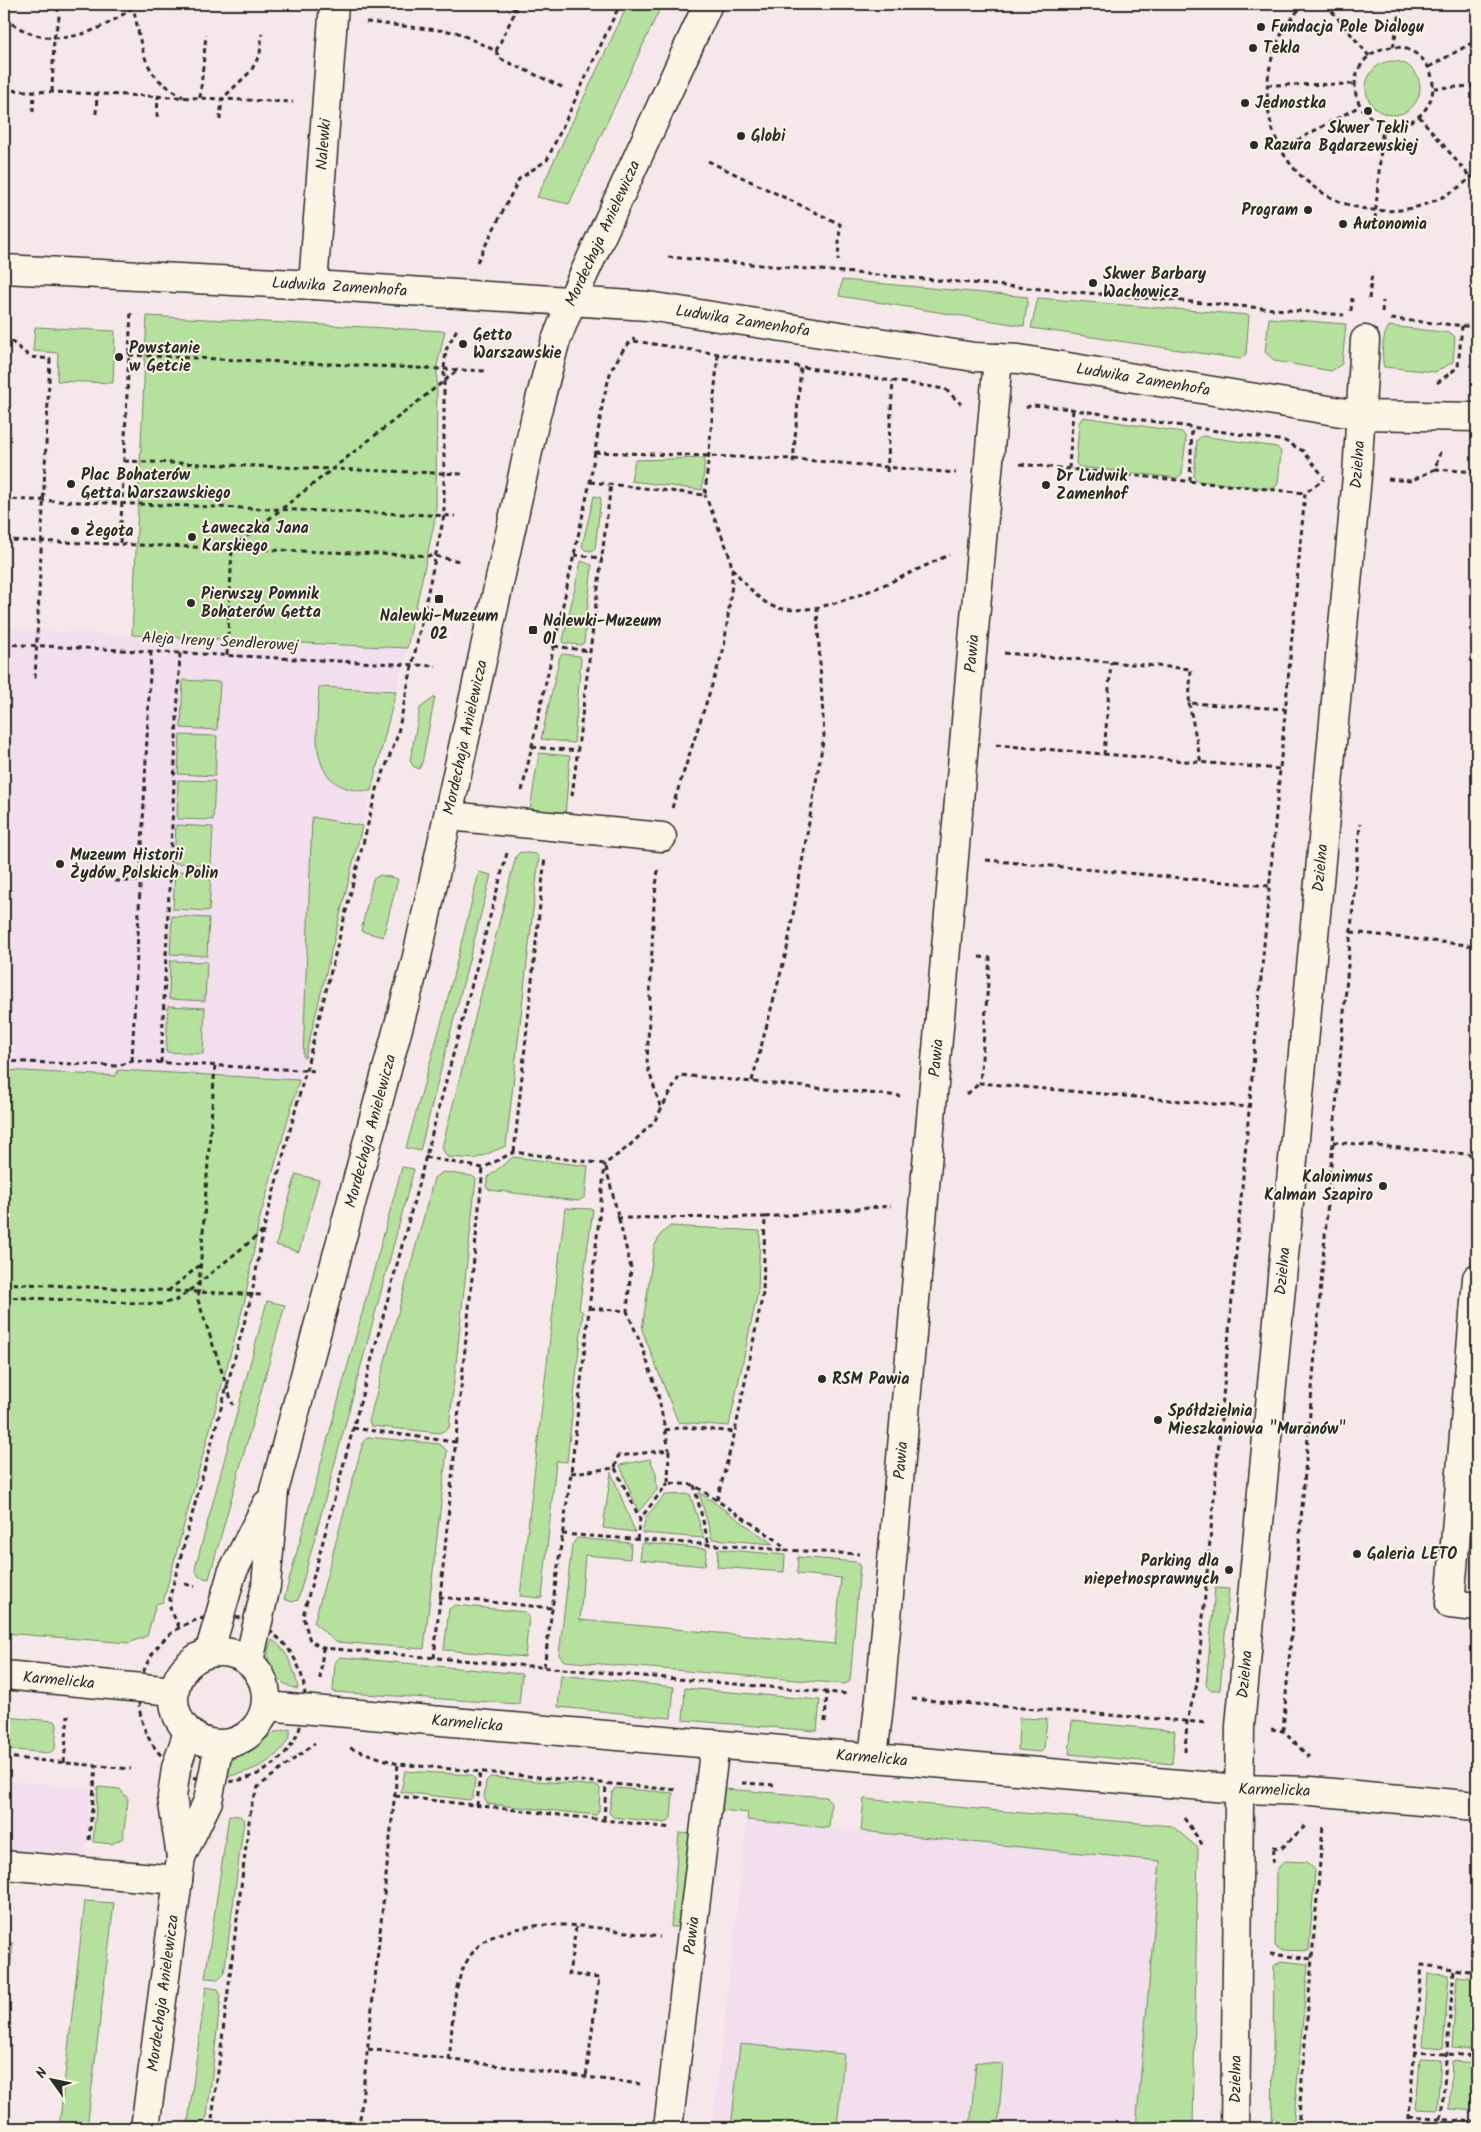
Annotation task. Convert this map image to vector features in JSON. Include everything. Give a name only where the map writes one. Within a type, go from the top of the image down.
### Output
[{"type":"street","name":"Nalewki","points":[[313,285],[334,4]]},
{"type":"street","name":"Mordechaja Anielewicza","points":[[249,1661],[266,1586],[274,1491],[416,961],[543,386],[555,342],[572,300],[708,4]]},
{"type":"street","name":"Ludwika Zamenhofa","points":[[4,269],[572,300],[658,308],[974,357],[1018,359],[1359,415],[1477,417]]},
{"type":"street","name":"Dzielna","points":[[1235,2128],[1240,1726],[1357,476],[1359,415],[1373,329]]},
{"type":"street","name":"Pawia","points":[[873,1757],[880,1697],[998,358]]},
{"type":"street","points":[[449,816],[662,837]]},
{"type":"street","points":[[1477,1278],[1470,1456],[1450,1604],[1477,1607]]},
{"type":"street","name":"Mordechaja Anielewicza","points":[[209,1653],[232,1573],[274,1491]]},
{"type":"street","points":[[209,1653],[235,1653],[249,1661],[261,1674],[265,1684],[266,1706],[256,1727],[249,1735],[239,1741],[218,1745],[205,1742],[188,1732],[175,1711],[174,1691],[178,1678],[184,1668],[192,1660],[209,1653]]},
{"type":"street","name":"Karmelicka","points":[[4,1675],[174,1691]]},
{"type":"street","name":"Karmelicka","points":[[266,1706],[1238,1789],[1311,1791],[1477,1806]]},
{"type":"street","name":"Mordechaja Anielewicza","points":[[145,2128],[179,1868],[172,1797],[176,1768],[188,1732]]},
{"type":"street","name":"Pawia","points":[[668,2128],[715,1744]]},
{"type":"street","name":"Mordechaja Anielewicza","points":[[179,1868],[208,1801],[218,1745]]},
{"type":"street","points":[[4,1866],[179,1868]]},
{"type":"path","points":[[52,92],[54,38],[59,18],[57,4]]},
{"type":"path","points":[[4,20],[35,35],[54,38],[89,32],[110,23],[132,6],[138,4]]},
{"type":"path","points":[[496,51],[516,10],[502,4]]},
{"type":"path","points":[[475,266],[520,179],[547,160],[620,4]]},
{"type":"path","points":[[1305,4],[1284,28],[1273,50],[1267,85],[1271,123],[1282,149],[1292,166],[1310,184],[1323,193],[1352,207],[1376,212],[1399,212],[1422,207],[1443,198],[1477,172]]},
{"type":"path","points":[[1326,4],[1369,56]]},
{"type":"path","points":[[1393,46],[1402,4]]},
{"type":"path","points":[[1472,4],[1477,10]]},
{"type":"path","points":[[132,6],[144,58],[161,82],[185,98]]},
{"type":"path","points":[[360,22],[456,32],[496,51],[499,58],[564,88]]},
{"type":"path","points":[[220,120],[222,99],[251,71],[260,54],[262,34]]},
{"type":"path","points":[[200,98],[206,36]]},
{"type":"path","points":[[1429,67],[1477,40]]},
{"type":"path","points":[[1393,46],[1406,48],[1417,54],[1429,67],[1434,88],[1431,101],[1419,116],[1402,125],[1383,124],[1366,114],[1360,106],[1355,78],[1360,66],[1369,56],[1380,49],[1393,46]]},
{"type":"path","points":[[1267,85],[1356,84]]},
{"type":"path","points":[[1434,88],[1477,86]]},
{"type":"path","points":[[4,90],[293,102]]},
{"type":"path","points":[[33,112],[34,92]]},
{"type":"path","points":[[96,114],[97,94]]},
{"type":"path","points":[[157,117],[158,97]]},
{"type":"path","points":[[1282,149],[1360,106]]},
{"type":"path","points":[[1419,116],[1471,178]]},
{"type":"path","points":[[1375,219],[1383,124]]},
{"type":"path","points":[[708,161],[840,224],[838,261]]},
{"type":"path","points":[[668,257],[1351,316]]},
{"type":"path","points":[[1369,299],[1372,272]]},
{"type":"path","points":[[120,543],[131,310]]},
{"type":"path","points":[[180,1627],[170,1608],[170,1596],[252,1294],[263,1232],[376,792],[397,737],[444,516],[444,369],[446,350],[460,324]]},
{"type":"path","points":[[1424,417],[1424,394],[1458,367],[1462,326]]},
{"type":"path","points":[[1373,329],[1477,327]]},
{"type":"path","points":[[303,1616],[515,821],[590,482],[603,401],[612,370],[625,347],[634,341],[638,331]]},
{"type":"path","points":[[4,335],[30,357],[50,359],[35,679]]},
{"type":"path","points":[[634,341],[945,389],[967,410]]},
{"type":"path","points":[[129,354],[485,371]]},
{"type":"path","points":[[661,1109],[647,1065],[654,902],[662,837],[724,648],[732,568],[728,551],[705,494],[718,354]]},
{"type":"path","points":[[793,463],[801,366]]},
{"type":"path","points":[[227,655],[232,548],[458,370]]},
{"type":"path","points":[[887,472],[893,381]]},
{"type":"path","points":[[1019,411],[1031,405],[1073,409],[1285,441],[1304,452],[1325,478]]},
{"type":"path","points":[[1069,469],[1073,409]]},
{"type":"path","points":[[1190,482],[1192,427]]},
{"type":"path","points":[[1435,469],[1441,448]]},
{"type":"path","points":[[595,452],[793,458],[962,473]]},
{"type":"path","points":[[124,461],[464,474]]},
{"type":"path","points":[[1017,464],[1305,493],[1328,474],[1410,481],[1435,469],[1477,472]]},
{"type":"path","points":[[1388,489],[1389,479]]},
{"type":"path","points":[[590,482],[705,494]]},
{"type":"path","points":[[514,1152],[558,826],[578,751],[611,484]]},
{"type":"path","points":[[1204,1854],[1204,1845],[1181,1813],[1182,1784],[1187,1721],[1197,1684],[1305,493]]},
{"type":"path","points":[[4,499],[455,516]]},
{"type":"path","points":[[4,540],[435,556],[459,561]]},
{"type":"path","points":[[732,568],[753,594],[771,605],[789,610],[817,609],[856,595],[954,552]]},
{"type":"path","points":[[574,555],[602,558]]},
{"type":"path","points":[[752,1082],[788,949],[824,736],[817,609]]},
{"type":"path","name":"Aleja Ireny Sendlerowej","points":[[4,644],[436,666]]},
{"type":"path","points":[[554,646],[590,651]]},
{"type":"path","points":[[132,1061],[151,651]]},
{"type":"path","points":[[161,1063],[180,653]]},
{"type":"path","points":[[1003,653],[1191,669],[1189,703],[1201,763]]},
{"type":"path","points":[[1104,755],[1111,662]]},
{"type":"path","points":[[1189,703],[1285,709]]},
{"type":"path","points":[[986,744],[1280,770]]},
{"type":"path","points":[[532,747],[578,751]]},
{"type":"path","points":[[1283,1730],[1360,823]]},
{"type":"path","points":[[983,860],[1269,886]]},
{"type":"path","points":[[115,881],[140,881]]},
{"type":"path","points":[[1351,932],[1477,946]]},
{"type":"path","points":[[973,956],[990,958],[980,1083],[1248,1107]]},
{"type":"path","points":[[4,1061],[118,1066],[132,1061],[317,1071]]},
{"type":"path","points":[[215,1066],[198,1300],[233,1405]]},
{"type":"path","points":[[425,1157],[483,1168],[514,1152],[605,1164],[628,1147],[654,1122],[680,1075],[906,1096]]},
{"type":"path","points":[[1333,1142],[1477,1155]]},
{"type":"path","points":[[605,1164],[631,1268],[627,1311],[643,1349],[658,1394],[669,1450],[668,1483],[640,1519]]},
{"type":"path","points":[[544,1667],[571,1473],[605,1164]]},
{"type":"path","points":[[434,1658],[483,1168]]},
{"type":"path","points":[[617,1218],[765,1217],[896,1205]]},
{"type":"path","points":[[717,1500],[735,1432],[764,1293],[765,1217]]},
{"type":"path","points":[[4,1296],[160,1304],[177,1300],[263,1232]]},
{"type":"path","points":[[168,1290],[201,1264]]},
{"type":"path","points":[[4,1283],[263,1295]]},
{"type":"path","points":[[590,1308],[627,1311]]},
{"type":"path","points":[[665,1430],[685,1427],[735,1432]]},
{"type":"path","points":[[353,1428],[455,1442]]},
{"type":"path","points":[[638,1540],[640,1519],[615,1468],[618,1456],[669,1450]]},
{"type":"path","points":[[571,1473],[615,1468]]},
{"type":"path","points":[[668,1483],[694,1485],[778,1541],[786,1550]]},
{"type":"path","points":[[694,1485],[709,1545]]},
{"type":"path","points":[[562,1534],[865,1554]]},
{"type":"path","points":[[440,1597],[552,1608]]},
{"type":"path","points":[[151,1655],[164,1640],[180,1627],[202,1618]]},
{"type":"path","points":[[271,1632],[292,1655],[302,1676],[304,1686]]},
{"type":"path","points":[[320,1682],[323,1648]]},
{"type":"path","points":[[64,1763],[68,1715]]},
{"type":"path","points":[[222,1782],[256,1775],[271,1767],[283,1757],[298,1731]]},
{"type":"path","points":[[211,2128],[250,1806],[258,1787],[316,1743],[324,1744]]},
{"type":"path","points":[[341,1747],[358,1750],[398,1764],[680,1790]]},
{"type":"path","points":[[4,1757],[131,1770]]},
{"type":"path","points":[[359,2128],[398,1764]]},
{"type":"path","points":[[89,1848],[96,1766]]},
{"type":"path","points":[[477,1806],[480,1772]]},
{"type":"path","points":[[604,1820],[606,1784]]},
{"type":"path","points":[[1204,1845],[1282,1848],[1310,1821],[1311,1791]]},
{"type":"path","points":[[395,1796],[675,1829]]},
{"type":"path","points":[[1298,2128],[1323,1822]]},
{"type":"path","points":[[449,2060],[458,1980],[469,1957],[489,1938],[554,1924],[663,1937]]},
{"type":"path","points":[[576,1927],[569,1974],[599,1978],[586,2077]]},
{"type":"path","points":[[1270,1954],[1312,1959]]},
{"type":"path","points":[[1408,2128],[1413,2052],[1422,1965],[1477,1972]]},
{"type":"path","points":[[1441,2119],[1454,1970]]},
{"type":"path","points":[[368,2049],[646,2085]]},
{"type":"path","points":[[1413,2052],[1477,2056]]},
{"type":"path","points":[[1409,2117],[1477,2122]]},
{"type":"shaded area","points":[[4,629],[407,648],[299,1080],[118,1070],[116,1076],[4,1070]]},
{"type":"shaded area","points":[[4,1781],[90,1787],[85,1857],[4,1848]]},
{"type":"shaded area","points":[[747,1820],[1160,1861],[1136,2128],[712,2128]]},
{"type":"green space","points":[[628,4],[662,4],[569,204],[537,197]]},
{"type":"green space","points":[[1388,61],[1398,61],[1408,65],[1416,73],[1420,88],[1416,103],[1408,111],[1398,115],[1388,115],[1378,111],[1370,103],[1366,93],[1366,83],[1370,73],[1378,65]]},
{"type":"green space","points":[[842,280],[1028,297],[1024,326],[839,296]]},
{"type":"green space","points":[[1038,298],[1249,315],[1246,354],[1240,359],[1031,328]]},
{"type":"green space","points":[[147,316],[445,331],[437,366],[436,515],[407,648],[132,635]]},
{"type":"green space","points":[[1269,318],[1346,324],[1342,364],[1331,371],[1275,361],[1265,352]]},
{"type":"green space","points":[[1389,326],[1451,333],[1455,337],[1453,362],[1435,372],[1384,367],[1383,346]]},
{"type":"green space","points":[[35,327],[115,331],[113,383],[57,381],[58,353],[33,351]]},
{"type":"green space","points":[[1083,417],[1182,432],[1186,438],[1182,474],[1177,478],[1080,467],[1076,464],[1079,423]]},
{"type":"green space","points":[[1202,436],[1277,447],[1281,452],[1278,483],[1274,489],[1197,481],[1194,477],[1197,440]]},
{"type":"green space","points":[[705,458],[702,490],[631,481],[635,460]]},
{"type":"green space","points":[[594,496],[601,498],[595,549],[591,551],[585,550],[582,546]]},
{"type":"green space","points":[[581,561],[592,565],[584,643],[580,645],[564,643],[563,640]]},
{"type":"green space","points":[[563,654],[580,656],[581,659],[574,743],[541,739],[560,656]]},
{"type":"green space","points":[[183,680],[220,682],[217,730],[181,728]]},
{"type":"green space","points":[[319,687],[396,691],[371,791],[350,789],[335,782],[325,771],[317,741]]},
{"type":"green space","points":[[435,697],[422,763],[419,769],[413,766],[410,760],[420,708]]},
{"type":"green space","points":[[180,735],[217,736],[215,776],[178,774]]},
{"type":"green space","points":[[539,753],[570,756],[565,815],[530,810]]},
{"type":"green space","points":[[178,780],[215,781],[213,820],[177,819]]},
{"type":"green space","points":[[312,817],[362,826],[305,1058],[303,1057]]},
{"type":"green space","points":[[176,825],[213,827],[211,865],[174,863]]},
{"type":"green space","points":[[520,852],[536,854],[539,858],[506,1146],[475,1159],[447,1157],[442,1148],[516,856]]},
{"type":"green space","points":[[175,871],[211,873],[209,911],[173,909]]},
{"type":"green space","points":[[479,872],[491,875],[420,1151],[406,1148],[444,1013]]},
{"type":"green space","points":[[380,875],[398,879],[383,937],[361,931],[373,879]]},
{"type":"green space","points":[[172,916],[209,918],[207,956],[170,954]]},
{"type":"green space","points":[[170,961],[207,962],[205,1001],[169,999]]},
{"type":"green space","points":[[168,1006],[205,1008],[203,1054],[166,1052]]},
{"type":"green space","points":[[4,1070],[116,1076],[118,1070],[299,1080],[259,1221],[245,1300],[163,1602],[156,1604],[147,1636],[129,1643],[4,1633]]},
{"type":"green space","points":[[513,1157],[588,1166],[585,1197],[578,1201],[490,1190],[486,1187],[488,1177]]},
{"type":"green space","points":[[402,1167],[414,1169],[298,1600],[292,1602],[284,1599]]},
{"type":"green space","points":[[443,1172],[472,1176],[476,1179],[449,1428],[440,1433],[371,1426],[369,1421],[434,1178]]},
{"type":"green space","points":[[296,1174],[319,1180],[299,1252],[276,1245]]},
{"type":"green space","points":[[565,1208],[593,1209],[579,1309],[583,1312],[567,1462],[556,1461],[542,1598],[520,1596]]},
{"type":"green space","points":[[670,1226],[760,1231],[758,1291],[729,1426],[678,1422],[642,1330],[654,1247],[661,1234]]},
{"type":"green space","points":[[267,1301],[285,1305],[209,1579],[199,1577],[195,1569]]},
{"type":"green space","points":[[368,1437],[440,1444],[447,1451],[424,1649],[336,1642],[314,1623],[363,1442]]},
{"type":"green space","points":[[650,1459],[656,1473],[657,1490],[638,1512],[620,1465]]},
{"type":"green space","points":[[611,1472],[635,1532],[603,1528]]},
{"type":"green space","points":[[699,1492],[773,1544],[712,1539]]},
{"type":"green space","points":[[690,1494],[704,1538],[642,1533],[646,1517],[665,1495]]},
{"type":"green space","points":[[577,1538],[631,1543],[630,1559],[585,1555],[580,1620],[835,1644],[841,1578],[797,1574],[798,1557],[856,1562],[860,1565],[850,1681],[845,1684],[564,1661],[559,1655],[572,1545]]},
{"type":"green space","points":[[642,1543],[707,1549],[705,1566],[640,1560]]},
{"type":"green space","points":[[718,1549],[785,1555],[784,1572],[717,1567]]},
{"type":"green space","points":[[1215,1588],[1229,1589],[1220,1690],[1210,1690],[1206,1685]]},
{"type":"green space","points":[[455,1605],[525,1612],[529,1616],[525,1657],[444,1650],[449,1609]]},
{"type":"green space","points":[[272,1640],[282,1649],[290,1662],[298,1689],[283,1683],[272,1671],[268,1656]]},
{"type":"green space","points":[[340,1657],[522,1674],[519,1704],[333,1692],[335,1663]]},
{"type":"green space","points":[[561,1675],[674,1687],[671,1718],[558,1707]]},
{"type":"green space","points":[[685,1688],[820,1700],[817,1731],[683,1720]]},
{"type":"green space","points":[[4,1717],[55,1721],[57,1725],[55,1749],[49,1753],[4,1749]]},
{"type":"green space","points":[[1019,1718],[1047,1719],[1044,1748],[1041,1752],[1018,1750]]},
{"type":"green space","points":[[1072,1721],[1175,1731],[1172,1764],[1069,1754]]},
{"type":"green space","points":[[290,1729],[289,1738],[274,1757],[251,1770],[225,1777],[226,1768],[232,1760],[249,1751],[275,1732]]},
{"type":"green space","points":[[405,1771],[472,1775],[475,1779],[473,1796],[470,1800],[401,1792]]},
{"type":"green space","points":[[490,1777],[598,1786],[600,1788],[599,1810],[596,1815],[488,1804],[484,1798],[486,1781]]},
{"type":"green space","points":[[98,1787],[120,1789],[128,1799],[123,1838],[112,1844],[93,1842]]},
{"type":"green space","points":[[615,1788],[673,1793],[671,1818],[666,1823],[613,1817],[609,1813],[612,1793]]},
{"type":"green space","points":[[724,1789],[826,1797],[831,1802],[829,1828],[747,1820],[748,1813],[721,1810]]},
{"type":"green space","points":[[864,1799],[1172,1826],[1198,1848],[1193,2128],[1136,2128],[1160,1861],[861,1831]]},
{"type":"green space","points":[[229,1815],[240,1816],[244,1820],[224,1974],[219,1979],[205,1978]]},
{"type":"green space","points":[[679,1833],[691,1834],[683,1919],[677,1927],[671,1927]]},
{"type":"green space","points":[[1284,1861],[1307,1862],[1315,1870],[1309,1951],[1281,1950],[1275,1946],[1276,1871]]},
{"type":"green space","points":[[85,1901],[114,1903],[87,2128],[59,2128]]},
{"type":"green space","points":[[4,1943],[13,1943],[7,1996],[4,1996]]},
{"type":"green space","points":[[1281,1961],[1308,1964],[1293,2128],[1272,2128],[1274,1966]]},
{"type":"green space","points":[[1428,1974],[1449,1975],[1443,2048],[1423,2046]]},
{"type":"green space","points":[[1457,1976],[1477,1978],[1477,2050],[1452,2048]]},
{"type":"green space","points":[[206,1987],[218,1989],[221,1996],[207,2117],[202,2124],[188,2122]]},
{"type":"green space","points":[[740,2044],[844,2054],[837,2128],[731,2128]]},
{"type":"green space","points":[[1420,2059],[1441,2060],[1437,2110],[1416,2109]]},
{"type":"green space","points":[[1452,2061],[1477,2063],[1477,2111],[1449,2109]]},
{"type":"green space","points":[[976,2062],[1003,2064],[998,2128],[970,2128]]},
{"type":"place","name":"Fundacja Pole Dialogu","points":[[1261,27]]},
{"type":"place","name":"Tekla","points":[[1253,48]]},
{"type":"place","name":"Jednostka","points":[[1245,103]]},
{"type":"place","name":"Skwer Tekli Bądarzewskiej","points":[[1368,111]]},
{"type":"place","name":"Globi","points":[[741,136]]},
{"type":"place","name":"Razura","points":[[1254,145]]},
{"type":"place","name":"Program","points":[[1308,210]]},
{"type":"place","name":"Autonomia","points":[[1343,224]]},
{"type":"place","name":"Skwer Barbary Wachowicz","points":[[1093,283]]},
{"type":"place","name":"Getto Warszawskie","points":[[463,344]]},
{"type":"place","name":"Powstanie w Getcie","points":[[119,357]]},
{"type":"place","name":"Plac Bohaterów Getta Warszawskiego","points":[[71,484]]},
{"type":"place","name":"Dr Ludwik Zamenhof","points":[[1046,485]]},
{"type":"place","name":"Żegota","points":[[75,531]]},
{"type":"place","name":"Ławeczka Jana Karskiego","points":[[192,537]]},
{"type":"place","name":"Nalewki-Muzeum 02","points":[[439,599]]},
{"type":"place","name":"Pierwszy Pomnik Bohaterów Getta","points":[[191,603]]},
{"type":"place","name":"Nalewki-Muzeum 01","points":[[533,630]]},
{"type":"place","name":"Muzeum Historii Żydów Polskich Polin","points":[[60,864]]},
{"type":"place","name":"Kalonimus Kalman Szapiro","points":[[1383,1186]]},
{"type":"place","name":"RSM Pawia","points":[[822,1379]]},
{"type":"place","name":"Spółdzielnia Mieszkaniowa \"Muranów\"","points":[[1158,1420]]},
{"type":"place","name":"Galeria LETO","points":[[1357,1554]]},
{"type":"place","name":"Parking dla niepełnosprawnych","points":[[1229,1570]]}]
